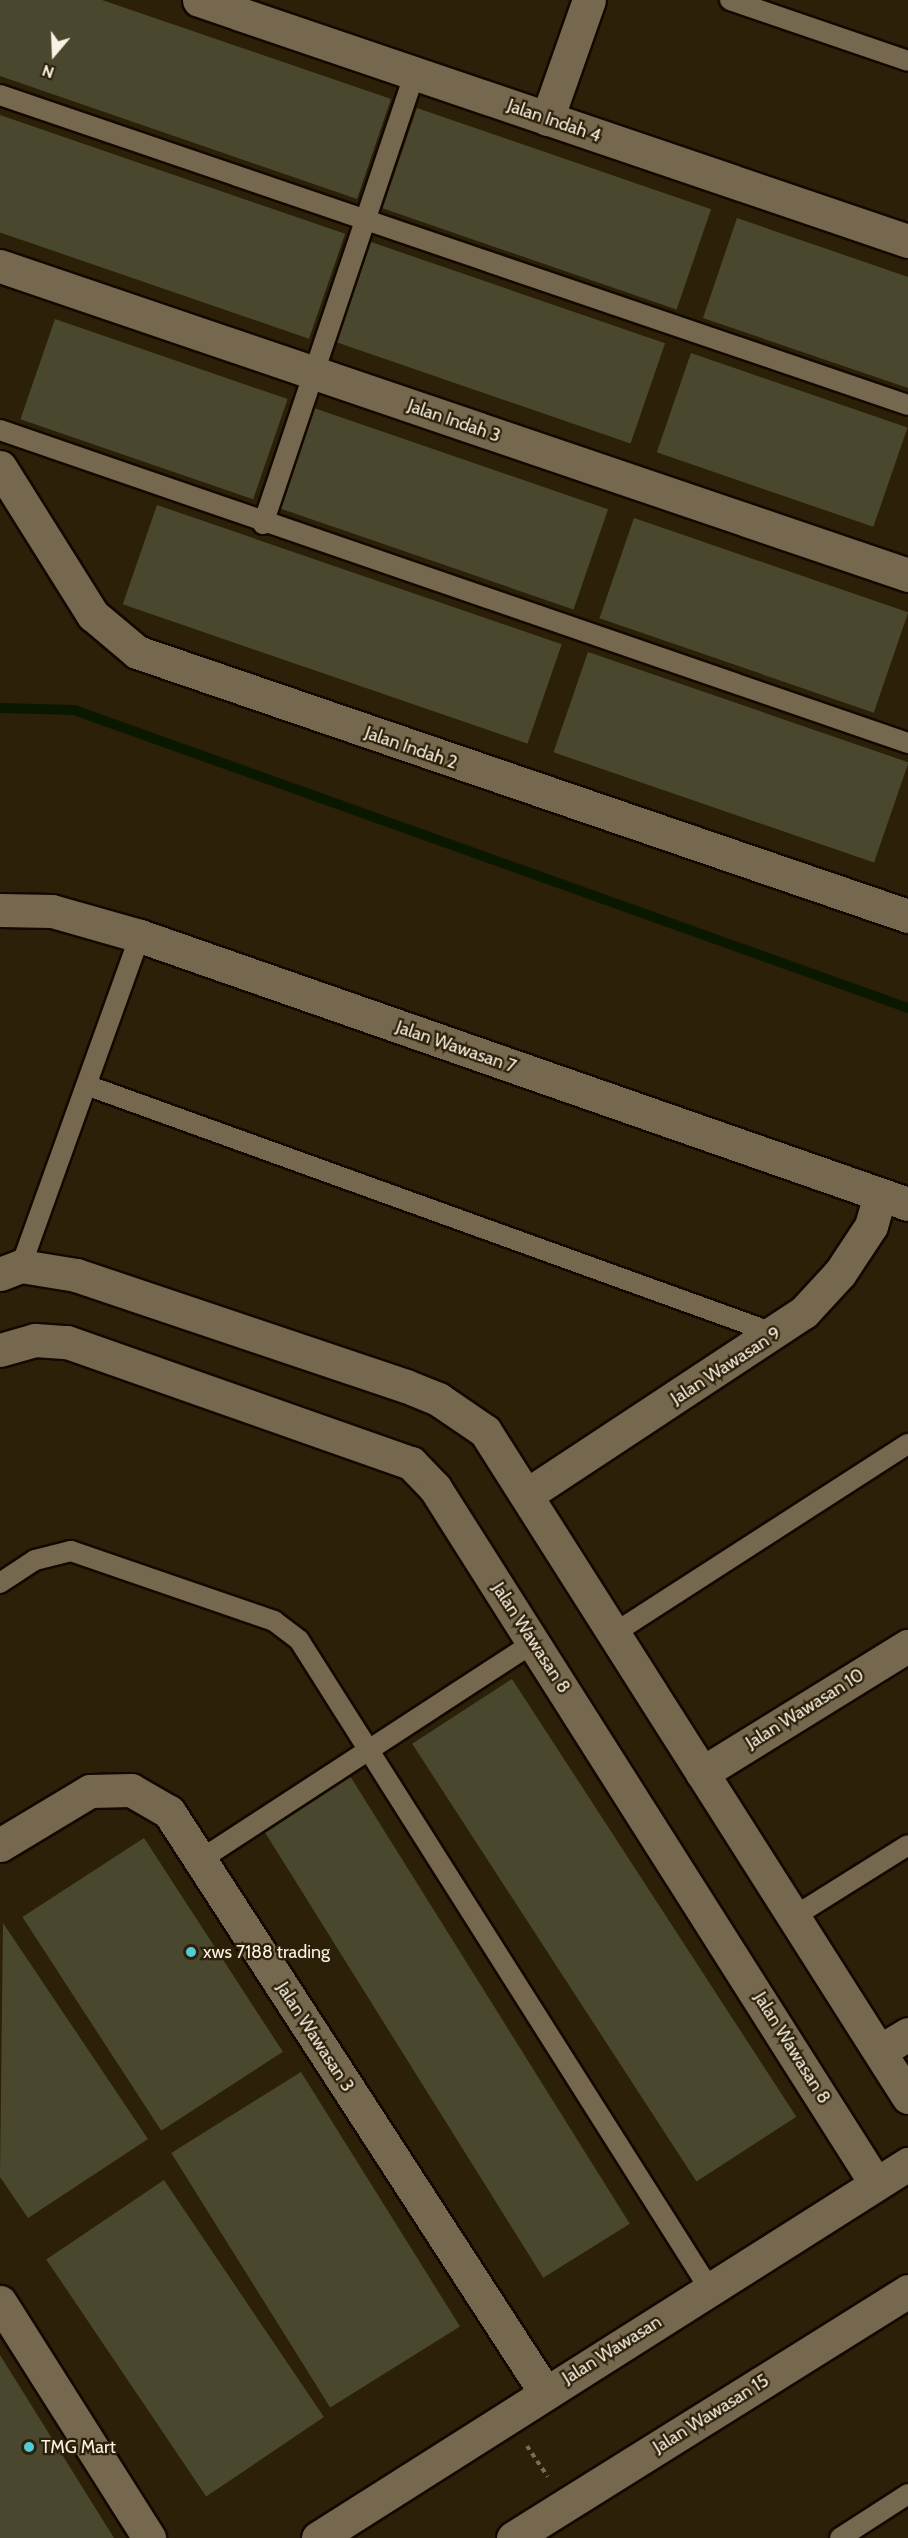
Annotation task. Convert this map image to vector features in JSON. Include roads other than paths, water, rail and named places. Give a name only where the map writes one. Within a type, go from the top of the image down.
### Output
[{"type":"street","name":"Jalan Indah 4","points":[[199,0],[908,241]]},
{"type":"street","points":[[547,119],[589,0]]},
{"type":"street","name":"Jalan Indah 3","points":[[0,266],[908,575]]},
{"type":"street","name":"Jalan Indah 2","points":[[0,467],[93,615],[138,652],[908,916]]},
{"type":"street","name":"Jalan Wawasan 7","points":[[0,910],[52,911],[140,936],[894,1200]]},
{"type":"street","name":"Jalan Wawasan 9","points":[[528,1494],[776,1334],[840,1273],[871,1226],[894,1200]]},
{"type":"street","points":[[11,1270],[76,1275],[438,1399],[485,1431],[528,1494],[613,1634],[795,1916],[908,2097]]},
{"type":"street","name":"Jalan Wawasan 8","points":[[0,1350],[35,1340],[67,1342],[411,1463],[435,1488],[876,2184]]},
{"type":"street","name":"Jalan Wawasan 10","points":[[702,1773],[908,1646]]},
{"type":"street","name":"Jalan Wawasan 3","points":[[0,1845],[90,1791],[112,1788],[152,1799],[169,1812],[545,2392]]},
{"type":"street","points":[[880,2051],[908,2034]]},
{"type":"street","name":"Jalan Wawasan","points":[[318,2538],[709,2288],[908,2164]]},
{"type":"street","name":"Jalan Wawasan 15","points":[[533,2533],[567,2505],[908,2290]]},
{"type":"street","points":[[0,2302],[149,2538]]},
{"type":"lane","points":[[730,0],[908,61]]},
{"type":"lane","points":[[263,524],[312,373],[367,222],[416,72]]},
{"type":"lane","points":[[0,95],[908,405]]},
{"type":"lane","points":[[0,430],[263,524],[908,743]]},
{"type":"lane","points":[[11,1270],[89,1086],[140,936]]},
{"type":"lane","points":[[89,1086],[776,1334]]},
{"type":"lane","points":[[613,1634],[908,1444]]},
{"type":"lane","points":[[0,1583],[35,1560],[71,1551],[274,1621],[316,1662],[709,2288]]},
{"type":"lane","points":[[200,1860],[534,1642]]},
{"type":"lane","points":[[795,1916],[908,1845]]},
{"type":"lane","points":[[840,2538],[908,2494]]},
{"type":"waterway","points":[[0,708],[74,710],[908,1008]]},
{"type":"place","name":"xws 7188 trading","points":[[191,1952]]},
{"type":"place","name":"TMG Mart","points":[[29,2447]]}]
